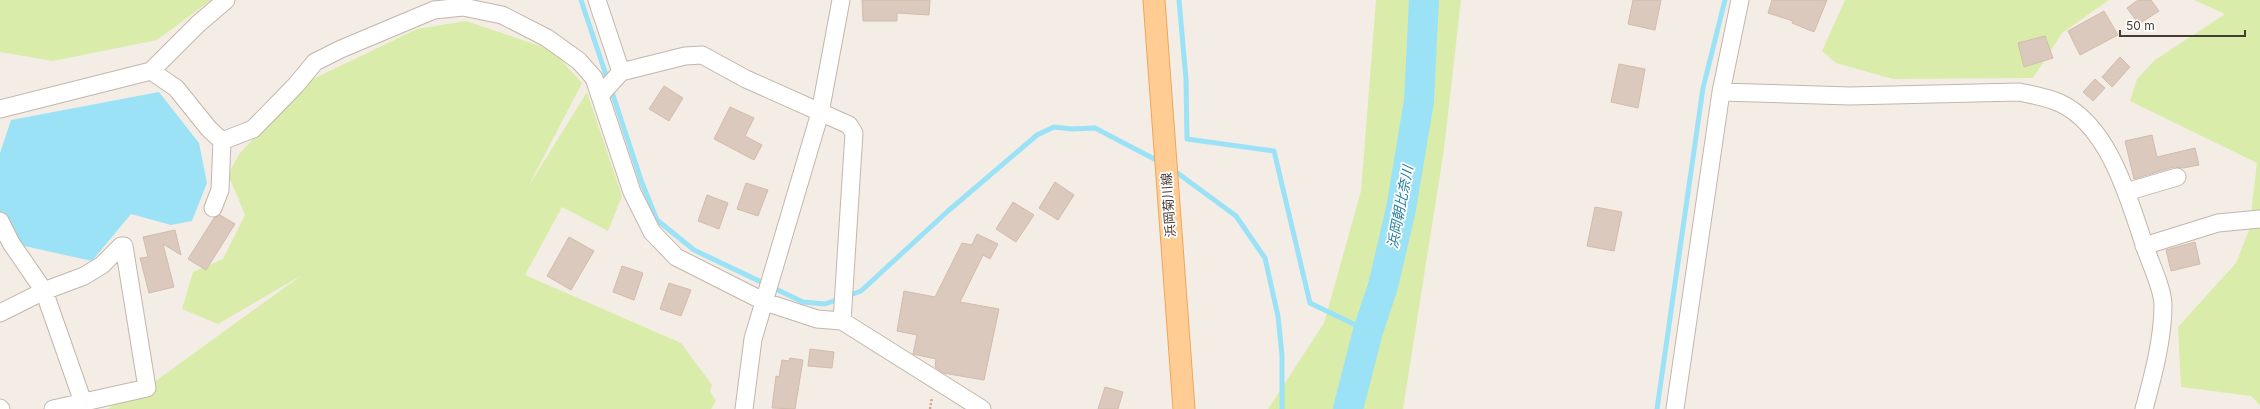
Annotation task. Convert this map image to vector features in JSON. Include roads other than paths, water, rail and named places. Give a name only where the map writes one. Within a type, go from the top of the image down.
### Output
[{"type":"main road","name":"浜岡菊川線","points":[[1154,0],[1184,409]]},
{"type":"street","points":[[0,109],[151,71],[198,24],[226,0]]},
{"type":"street","points":[[596,0],[621,72]]},
{"type":"street","points":[[744,409],[753,339],[820,113],[841,0]]},
{"type":"street","points":[[1675,409],[1721,92],[1740,0]]},
{"type":"street","points":[[222,141],[253,129],[296,85],[315,62],[434,10],[463,7],[502,15],[546,38],[579,61],[594,78],[601,94],[632,192],[652,232],[676,257],[764,302],[817,319],[842,321],[982,409]]},
{"type":"street","points":[[601,94],[621,72],[685,56],[702,55],[746,79],[849,125],[854,133],[842,321]]},
{"type":"street","points":[[151,71],[176,88],[209,129],[222,141],[220,190],[213,208]]},
{"type":"street","points":[[1721,92],[1850,96],[2019,92],[2041,96],[2061,103],[2091,126],[2106,148],[2126,192],[2163,303],[2162,325],[2144,409]]},
{"type":"street","points":[[2126,192],[2176,177]]},
{"type":"street","points":[[2144,246],[2218,223],[2260,219]]},
{"type":"street","points":[[0,220],[11,242],[44,291],[82,402]]},
{"type":"street","points":[[0,313],[44,291],[84,276],[102,265],[121,246],[124,246],[147,388],[53,409]]},
{"type":"water","points":[[159,92],[199,143],[207,183],[192,221],[171,225],[131,214],[92,261],[11,243],[0,215],[0,153],[11,120]]},
{"type":"waterway","points":[[581,0],[608,81]]},
{"type":"waterway","points":[[1179,0],[1186,79],[1187,139],[1274,151],[1310,303],[1368,331]]},
{"type":"waterway","name":"浜岡朝比奈川","points":[[1348,409],[1368,331],[1383,286],[1401,209],[1419,101],[1424,0]]},
{"type":"waterway","points":[[1657,409],[1703,88],[1725,0]]},
{"type":"waterway","points":[[611,89],[642,183],[657,220],[694,250],[803,302],[825,304],[861,291],[948,211],[1037,135],[1054,127],[1072,129],[1095,128],[1160,162]]},
{"type":"waterway","points":[[1172,169],[1236,216],[1265,258],[1278,316],[1282,355],[1282,409]]}]
